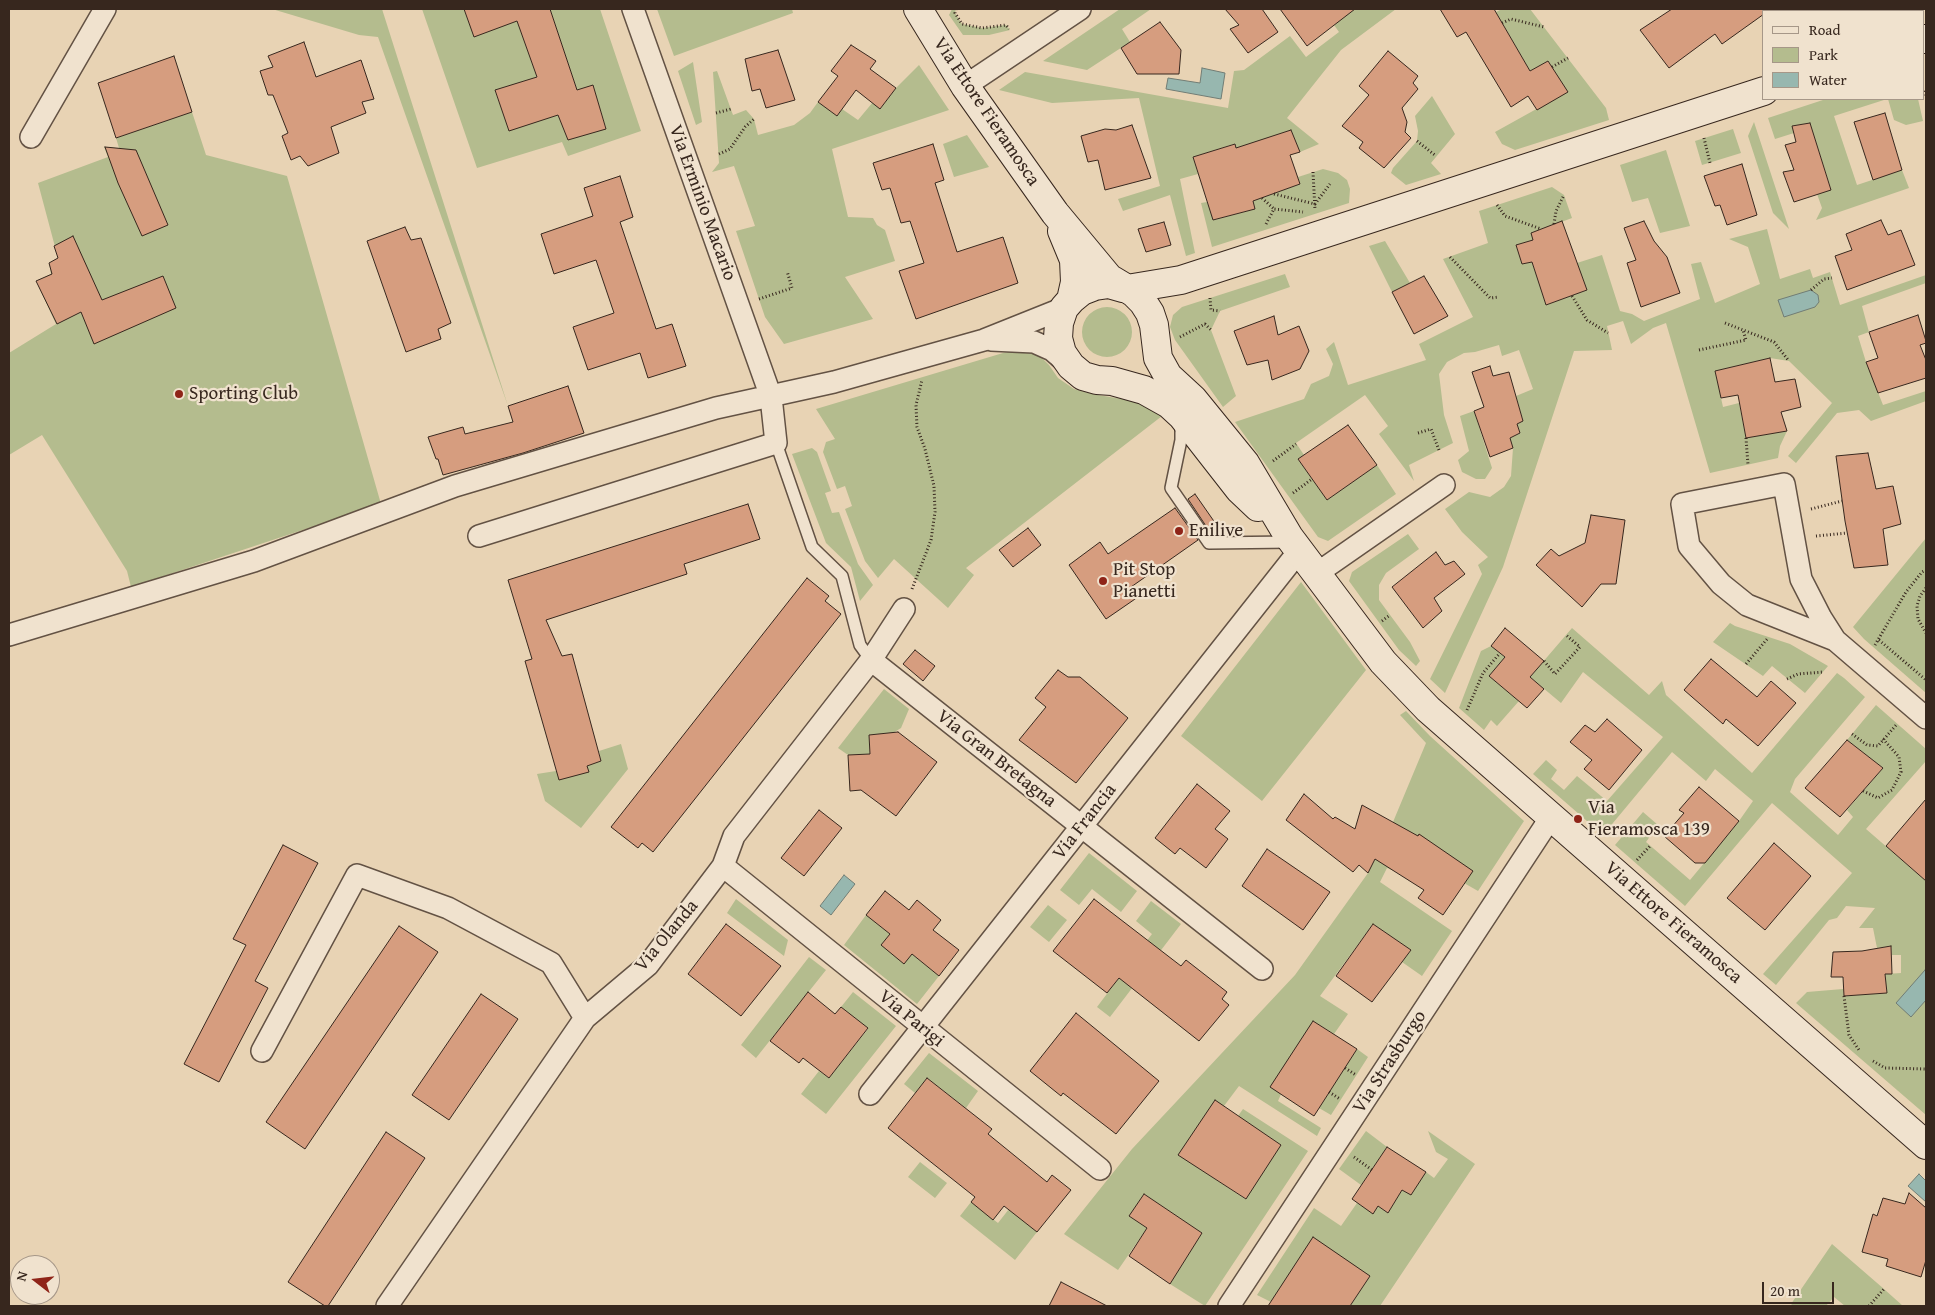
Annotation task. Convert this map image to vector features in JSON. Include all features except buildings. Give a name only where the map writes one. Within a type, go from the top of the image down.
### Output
[{"type":"main road","name":"Via Ettore Fieramosca","points":[[918,9],[965,86],[1055,213]]},
{"type":"main road","points":[[1068,304],[1082,291],[1095,286],[1109,284],[1125,288],[1181,280],[1762,92]]},
{"type":"main road","points":[[1055,213],[1109,278],[1143,302],[1161,333]]},
{"type":"main road","points":[[1055,213],[1074,260],[1075,282],[1059,323],[1058,338],[1062,353],[1071,366],[1083,376],[1097,380],[1112,381],[1144,390],[1169,404],[1182,416],[1239,489],[1294,544]]},
{"type":"main road","points":[[1181,280],[1160,303],[1155,313],[1161,333],[1158,358],[1168,376],[1193,399],[1245,463],[1294,544]]},
{"type":"main road","points":[[1112,381],[1125,377],[1136,370],[1146,360],[1161,333]]},
{"type":"main road","name":"Via Ettore Fieramosca","points":[[1294,544],[1382,662],[1428,709],[1926,1145]]},
{"type":"street","points":[[31,137],[105,9]]},
{"type":"street","name":"Via Erminio Macario","points":[[632,9],[771,397],[776,443]]},
{"type":"street","points":[[965,86],[1080,9]]},
{"type":"street","points":[[9,635],[254,561],[455,486],[716,408],[834,382],[984,340],[1068,304]]},
{"type":"street","points":[[984,340],[1034,342],[1052,350],[1071,366]]},
{"type":"street","points":[[479,536],[776,443]]},
{"type":"street","points":[[1316,574],[1444,484]]},
{"type":"street","points":[[1835,640],[1801,579],[1784,484],[1682,504],[1689,546],[1721,584],[1747,605],[1835,640],[1926,718]]},
{"type":"street","name":"Via Francia","points":[[870,1094],[1082,826],[1294,544]]},
{"type":"street","name":"Via Olanda","points":[[387,1306],[585,1018],[648,965],[723,866],[734,836],[871,660],[904,609]]},
{"type":"street","name":"Via Gran Bretagna","points":[[871,660],[1262,969]]},
{"type":"street","name":"Via Strasburgo","points":[[1229,1306],[1551,817]]},
{"type":"street","name":"Via Parigi","points":[[723,866],[1100,1169]]},
{"type":"street","points":[[262,1051],[357,875],[448,908],[551,963],[585,1018]]},
{"type":"lane","points":[[1182,416],[1181,440],[1171,488],[1209,543],[1294,544]]},
{"type":"lane","points":[[776,443],[812,548],[842,576],[860,645],[871,660]]},
{"type":"path","points":[[956,9],[955,13],[962,24],[982,28],[1006,25],[1010,30]]},
{"type":"path","points":[[1502,23],[1512,19],[1544,27]]},
{"type":"path","points":[[1552,67],[1568,58]]},
{"type":"path","points":[[716,113],[731,109]]},
{"type":"path","points":[[718,154],[730,149],[745,127],[754,119]]},
{"type":"path","points":[[1704,138],[1710,163]]},
{"type":"path","points":[[1417,141],[1436,156]]},
{"type":"path","points":[[1313,172],[1315,214]]},
{"type":"path","points":[[1315,204],[1330,184]]},
{"type":"path","points":[[1274,194],[1315,204]]},
{"type":"path","points":[[1554,224],[1556,211],[1564,195]]},
{"type":"path","points":[[1262,198],[1274,209],[1307,213]]},
{"type":"path","points":[[1497,205],[1505,216],[1541,229]]},
{"type":"path","points":[[1262,231],[1274,209]]},
{"type":"path","points":[[1450,257],[1490,298],[1499,297]]},
{"type":"path","points":[[759,299],[792,288],[787,272]]},
{"type":"path","points":[[1811,290],[1824,279],[1832,278]]},
{"type":"path","points":[[1572,296],[1587,320],[1608,333]]},
{"type":"path","points":[[1210,298],[1211,310],[1220,312]]},
{"type":"path","points":[[1725,323],[1774,342],[1789,361]]},
{"type":"path","points":[[1161,333],[1205,324],[1211,330]]},
{"type":"path","points":[[1698,350],[1746,340],[1743,330]]},
{"type":"path","points":[[904,609],[931,540],[935,512],[934,486],[925,449],[916,427],[916,405],[929,356]]},
{"type":"path","points":[[1418,433],[1431,429],[1439,450]]},
{"type":"path","points":[[1746,438],[1748,465]]},
{"type":"path","points":[[1266,466],[1296,444]]},
{"type":"path","points":[[1288,497],[1312,479]]},
{"type":"path","points":[[1810,509],[1842,500]]},
{"type":"path","points":[[1816,536],[1847,533]]},
{"type":"path","points":[[1873,647],[1879,640],[1893,612],[1906,592],[1922,572],[1926,570]]},
{"type":"path","points":[[1926,588],[1920,596],[1917,606],[1918,619],[1926,633]]},
{"type":"path","points":[[1544,661],[1555,674],[1580,647],[1566,635]]},
{"type":"path","points":[[1746,664],[1768,637]]},
{"type":"path","points":[[1879,640],[1926,680]]},
{"type":"path","points":[[1465,713],[1483,673],[1500,653]]},
{"type":"path","points":[[1787,679],[1798,674],[1823,672]]},
{"type":"path","points":[[1852,734],[1867,746],[1878,746],[1897,724]]},
{"type":"path","points":[[1863,791],[1878,798],[1892,790],[1901,772],[1899,757],[1884,739]]},
{"type":"path","points":[[1635,862],[1650,846]]},
{"type":"path","points":[[1844,996],[1849,1035],[1863,1056]]},
{"type":"path","points":[[1871,1060],[1885,1068],[1926,1069]]},
{"type":"path","points":[[1345,1068],[1356,1076]]},
{"type":"path","points":[[1329,1092],[1341,1100]]},
{"type":"path","points":[[1350,1154],[1372,1170]]},
{"type":"path","points":[[1870,1306],[1884,1289]]},
{"type":"green space","points":[[272,9],[382,9],[508,406],[378,37],[359,35]]},
{"type":"green space","points":[[422,9],[464,9],[474,36],[517,21],[537,77],[495,91],[509,130],[554,104],[568,140],[606,128],[593,86],[577,90],[550,9],[600,9],[641,131],[568,156],[562,142],[477,168]]},
{"type":"green space","points":[[657,9],[792,9],[793,13],[674,56]]},
{"type":"green space","points":[[952,9],[956,9],[955,13],[962,24],[982,28],[1006,25],[1010,30],[989,35],[963,35],[949,15]]},
{"type":"green space","points":[[1120,9],[1151,9],[1122,29],[1130,42],[1087,70],[1043,61]]},
{"type":"green space","points":[[1350,9],[1396,9],[1341,50],[1287,118],[1319,144],[1300,152],[1291,130],[1253,143],[1239,158],[1234,144],[1193,157],[1198,174],[1180,179],[1195,253],[1186,256],[1170,195],[1123,211],[1118,199],[1160,186],[1139,98],[1052,103],[999,90],[1025,72],[1228,108],[1234,71],[1244,70],[1290,36],[1306,57],[1339,32],[1334,25],[1351,11]]},
{"type":"green space","points":[[1502,9],[1530,9],[1606,108],[1609,120],[1515,150],[1502,144],[1495,132],[1567,92],[1548,61],[1530,71],[1496,12]]},
{"type":"green space","points":[[693,62],[702,122],[696,125],[678,71]]},
{"type":"green space","points":[[919,65],[949,110],[832,149],[848,217],[873,218],[877,225],[885,230],[895,261],[845,277],[873,319],[784,344],[765,317],[736,231],[755,226],[734,166],[712,172],[719,163],[713,72],[717,71],[733,115],[746,110],[754,119],[758,135],[794,125],[810,113],[818,102],[837,116],[842,109],[858,120],[873,102],[881,108],[896,88]]},
{"type":"green space","points":[[1432,96],[1455,134],[1431,163],[1441,174],[1406,185],[1391,173],[1393,168],[1417,141],[1418,131],[1415,116]]},
{"type":"green space","points":[[1823,100],[1884,100],[1834,116],[1857,185],[1902,170],[1909,188],[1816,220],[1822,208],[1817,194],[1831,189],[1810,123],[1792,126],[1794,133],[1775,139],[1768,118]]},
{"type":"green space","points":[[1888,100],[1918,100],[1923,121],[1906,125],[1894,120]]},
{"type":"green space","name":"Sporting Club","points":[[192,112],[206,155],[287,176],[381,504],[131,587],[127,571],[42,435],[9,455],[9,353],[56,324],[36,281],[51,274],[49,263],[58,258],[38,183],[108,157],[104,147],[119,148],[116,138]]},
{"type":"green space","points":[[1754,122],[1789,229],[1773,213],[1748,136]]},
{"type":"green space","points":[[1733,129],[1741,153],[1702,165],[1695,141]]},
{"type":"green space","points":[[967,135],[989,167],[954,177],[943,144]]},
{"type":"green space","points":[[1666,150],[1690,226],[1660,233],[1648,198],[1632,202],[1620,165]]},
{"type":"green space","points":[[1323,169],[1338,173],[1347,180],[1350,189],[1349,203],[1212,247],[1201,203],[1207,202],[1214,220],[1255,209],[1253,201],[1300,184],[1298,177]]},
{"type":"green space","points":[[1552,187],[1564,195],[1572,218],[1532,233],[1533,240],[1516,245],[1522,264],[1532,262],[1546,305],[1587,290],[1577,263],[1602,255],[1620,311],[1632,314],[1644,321],[1700,299],[1691,264],[1701,262],[1715,303],[1760,284],[1748,247],[1729,239],[1767,229],[1780,279],[1810,269],[1813,278],[1830,272],[1840,305],[1926,275],[1926,283],[1862,306],[1869,332],[1858,336],[1883,405],[1926,391],[1926,401],[1871,421],[1859,410],[1837,413],[1796,463],[1788,456],[1832,403],[1789,361],[1770,358],[1715,371],[1723,407],[1739,403],[1746,438],[1787,431],[1780,446],[1778,458],[1710,473],[1666,323],[1653,328],[1631,344],[1623,321],[1607,326],[1612,350],[1574,351],[1503,567],[1445,693],[1430,679],[1482,574],[1478,565],[1488,557],[1462,532],[1445,509],[1469,492],[1490,497],[1504,487],[1511,476],[1513,448],[1510,438],[1520,433],[1517,424],[1523,420],[1516,396],[1533,389],[1519,350],[1502,356],[1499,345],[1464,353],[1447,362],[1439,374],[1444,415],[1453,443],[1409,465],[1414,481],[1379,434],[1388,426],[1365,395],[1296,443],[1304,455],[1298,459],[1327,500],[1377,465],[1396,494],[1328,541],[1318,537],[1235,422],[1304,399],[1311,384],[1329,376],[1333,364],[1326,349],[1334,342],[1348,385],[1426,360],[1419,344],[1473,317],[1443,259],[1488,243],[1479,211]]},
{"type":"green space","points":[[1385,241],[1410,283],[1392,292],[1369,246]]},
{"type":"green space","points":[[1285,274],[1290,287],[1220,311],[1211,330],[1236,396],[1223,407],[1175,340],[1170,327],[1173,315],[1182,307]]},
{"type":"green space","points":[[1102,307],[1112,307],[1125,314],[1132,327],[1132,337],[1125,350],[1112,357],[1102,357],[1093,353],[1086,346],[1082,337],[1082,327],[1086,318],[1093,311]]},
{"type":"green space","points":[[1021,350],[1038,354],[1058,378],[1074,389],[1134,401],[1162,416],[966,568],[974,575],[948,608],[894,559],[878,578],[865,561],[845,509],[852,506],[845,486],[837,489],[823,452],[826,442],[835,439],[816,409],[1003,353]]},
{"type":"green space","points":[[1474,411],[1492,468],[1485,479],[1476,479],[1462,472],[1458,460],[1469,451],[1460,416]]},
{"type":"green space","points":[[812,448],[817,452],[831,491],[825,493],[832,513],[839,512],[858,564],[873,585],[860,601],[851,567],[826,543],[792,454]]},
{"type":"green space","points":[[1408,534],[1419,549],[1386,573],[1379,585],[1379,600],[1410,642],[1420,661],[1416,666],[1399,650],[1349,581],[1352,572]]},
{"type":"green space","points":[[1926,538],[1926,693],[1864,639],[1853,627]]},
{"type":"green space","points":[[1301,582],[1366,670],[1262,801],[1181,736]]},
{"type":"green space","points":[[1730,623],[1790,644],[1828,666],[1805,693],[1772,666],[1763,676],[1713,642]]},
{"type":"green space","points":[[1572,628],[1649,695],[1662,681],[1666,695],[1752,773],[1837,673],[1844,678],[1865,697],[1795,779],[1790,792],[1838,835],[1853,817],[1847,810],[1883,768],[1847,740],[1876,705],[1926,749],[1926,761],[1866,829],[1926,881],[1926,1115],[1796,1003],[1807,992],[1843,989],[1844,996],[1887,993],[1885,974],[1901,973],[1901,955],[1892,955],[1891,946],[1877,948],[1873,928],[1859,928],[1875,908],[1846,906],[1837,918],[1829,920],[1776,985],[1763,974],[1852,873],[1772,803],[1685,906],[1615,845],[1643,812],[1658,825],[1646,842],[1690,880],[1739,821],[1753,801],[1715,769],[1706,781],[1672,752],[1603,835],[1533,774],[1546,760],[1557,770],[1551,779],[1564,790],[1577,776],[1607,801],[1663,737],[1583,672],[1561,703],[1530,677]]},
{"type":"green space","points":[[1491,646],[1505,657],[1489,676],[1519,701],[1497,726],[1491,720],[1484,730],[1459,708],[1481,651]]},
{"type":"green space","points":[[884,689],[909,709],[901,728],[893,733],[869,735],[870,754],[848,755],[838,748]]},
{"type":"green space","points":[[1406,711],[1430,736],[1524,821],[1478,891],[1464,883],[1419,835],[1394,871],[1387,868],[1380,882],[1452,931],[1422,976],[1402,962],[1411,950],[1373,924],[1320,996],[1348,1014],[1334,1034],[1313,1021],[1278,1101],[1321,1128],[1317,1136],[1239,1086],[1224,1106],[1179,1155],[1245,1199],[1281,1145],[1238,1116],[1243,1109],[1308,1151],[1205,1306],[1170,1284],[1202,1233],[1144,1194],[1129,1216],[1147,1228],[1118,1270],[1064,1234],[1132,1149],[1295,975],[1368,873],[1393,822],[1426,743],[1400,715]]},
{"type":"green space","points":[[621,744],[628,769],[581,828],[545,801],[537,774],[556,771],[589,772],[587,766],[601,761],[599,751]]},
{"type":"green space","points":[[1089,853],[1137,891],[1121,912],[1092,889],[1079,905],[1060,890]]},
{"type":"green space","points":[[736,899],[788,940],[784,956],[727,913]]},
{"type":"green space","points":[[1151,901],[1181,924],[1110,1017],[1097,1007],[1152,934],[1136,921]]},
{"type":"green space","points":[[1048,905],[1067,920],[1049,942],[1030,927]]},
{"type":"green space","points":[[866,915],[890,934],[881,945],[912,954],[939,976],[917,1004],[844,945]]},
{"type":"green space","points":[[809,957],[826,970],[756,1058],[741,1045]]},
{"type":"green space","points":[[853,992],[896,1026],[826,1114],[801,1094],[819,1071],[829,1078],[868,1029],[841,1007]]},
{"type":"green space","points":[[1357,1049],[1368,1057],[1331,1115],[1319,1108]]},
{"type":"green space","points":[[929,1053],[978,1091],[966,1108],[927,1078],[915,1093],[904,1084]]},
{"type":"green space","points":[[1366,1131],[1387,1147],[1361,1185],[1339,1169]]},
{"type":"green space","points":[[1428,1131],[1475,1164],[1380,1306],[1350,1306],[1370,1276],[1271,1302],[1257,1295],[1314,1208],[1341,1226],[1357,1203],[1373,1213],[1378,1206],[1388,1213],[1402,1190],[1411,1194],[1426,1172],[1434,1178],[1448,1159],[1436,1152]]},
{"type":"green space","points":[[920,1162],[947,1183],[935,1198],[908,1177]]},
{"type":"green space","points":[[971,1202],[998,1223],[1009,1209],[1037,1232],[1015,1260],[960,1216]]},
{"type":"green space","points":[[1832,1244],[1903,1306],[1845,1306],[1834,1297],[1826,1306],[1793,1306],[1791,1304]]},
{"type":"water","points":[[1202,68],[1225,73],[1221,99],[1166,89],[1168,78],[1200,83]]},
{"type":"water","points":[[1811,290],[1818,295],[1819,302],[1815,307],[1784,317],[1778,300]]},
{"type":"water","points":[[844,875],[855,884],[831,915],[820,906]]},
{"type":"water","points":[[1925,970],[1926,1000],[1911,1017],[1896,1003]]},
{"type":"water","points":[[1919,1174],[1926,1181],[1926,1202],[1908,1186]]},
{"type":"place","name":"Sporting Club","points":[[179,394]]},
{"type":"place","name":"Enilive","points":[[1179,531]]},
{"type":"place","name":"Pit Stop Pianetti","points":[[1103,581]]},
{"type":"place","name":"Via Fieramosca 139","points":[[1578,819]]}]
